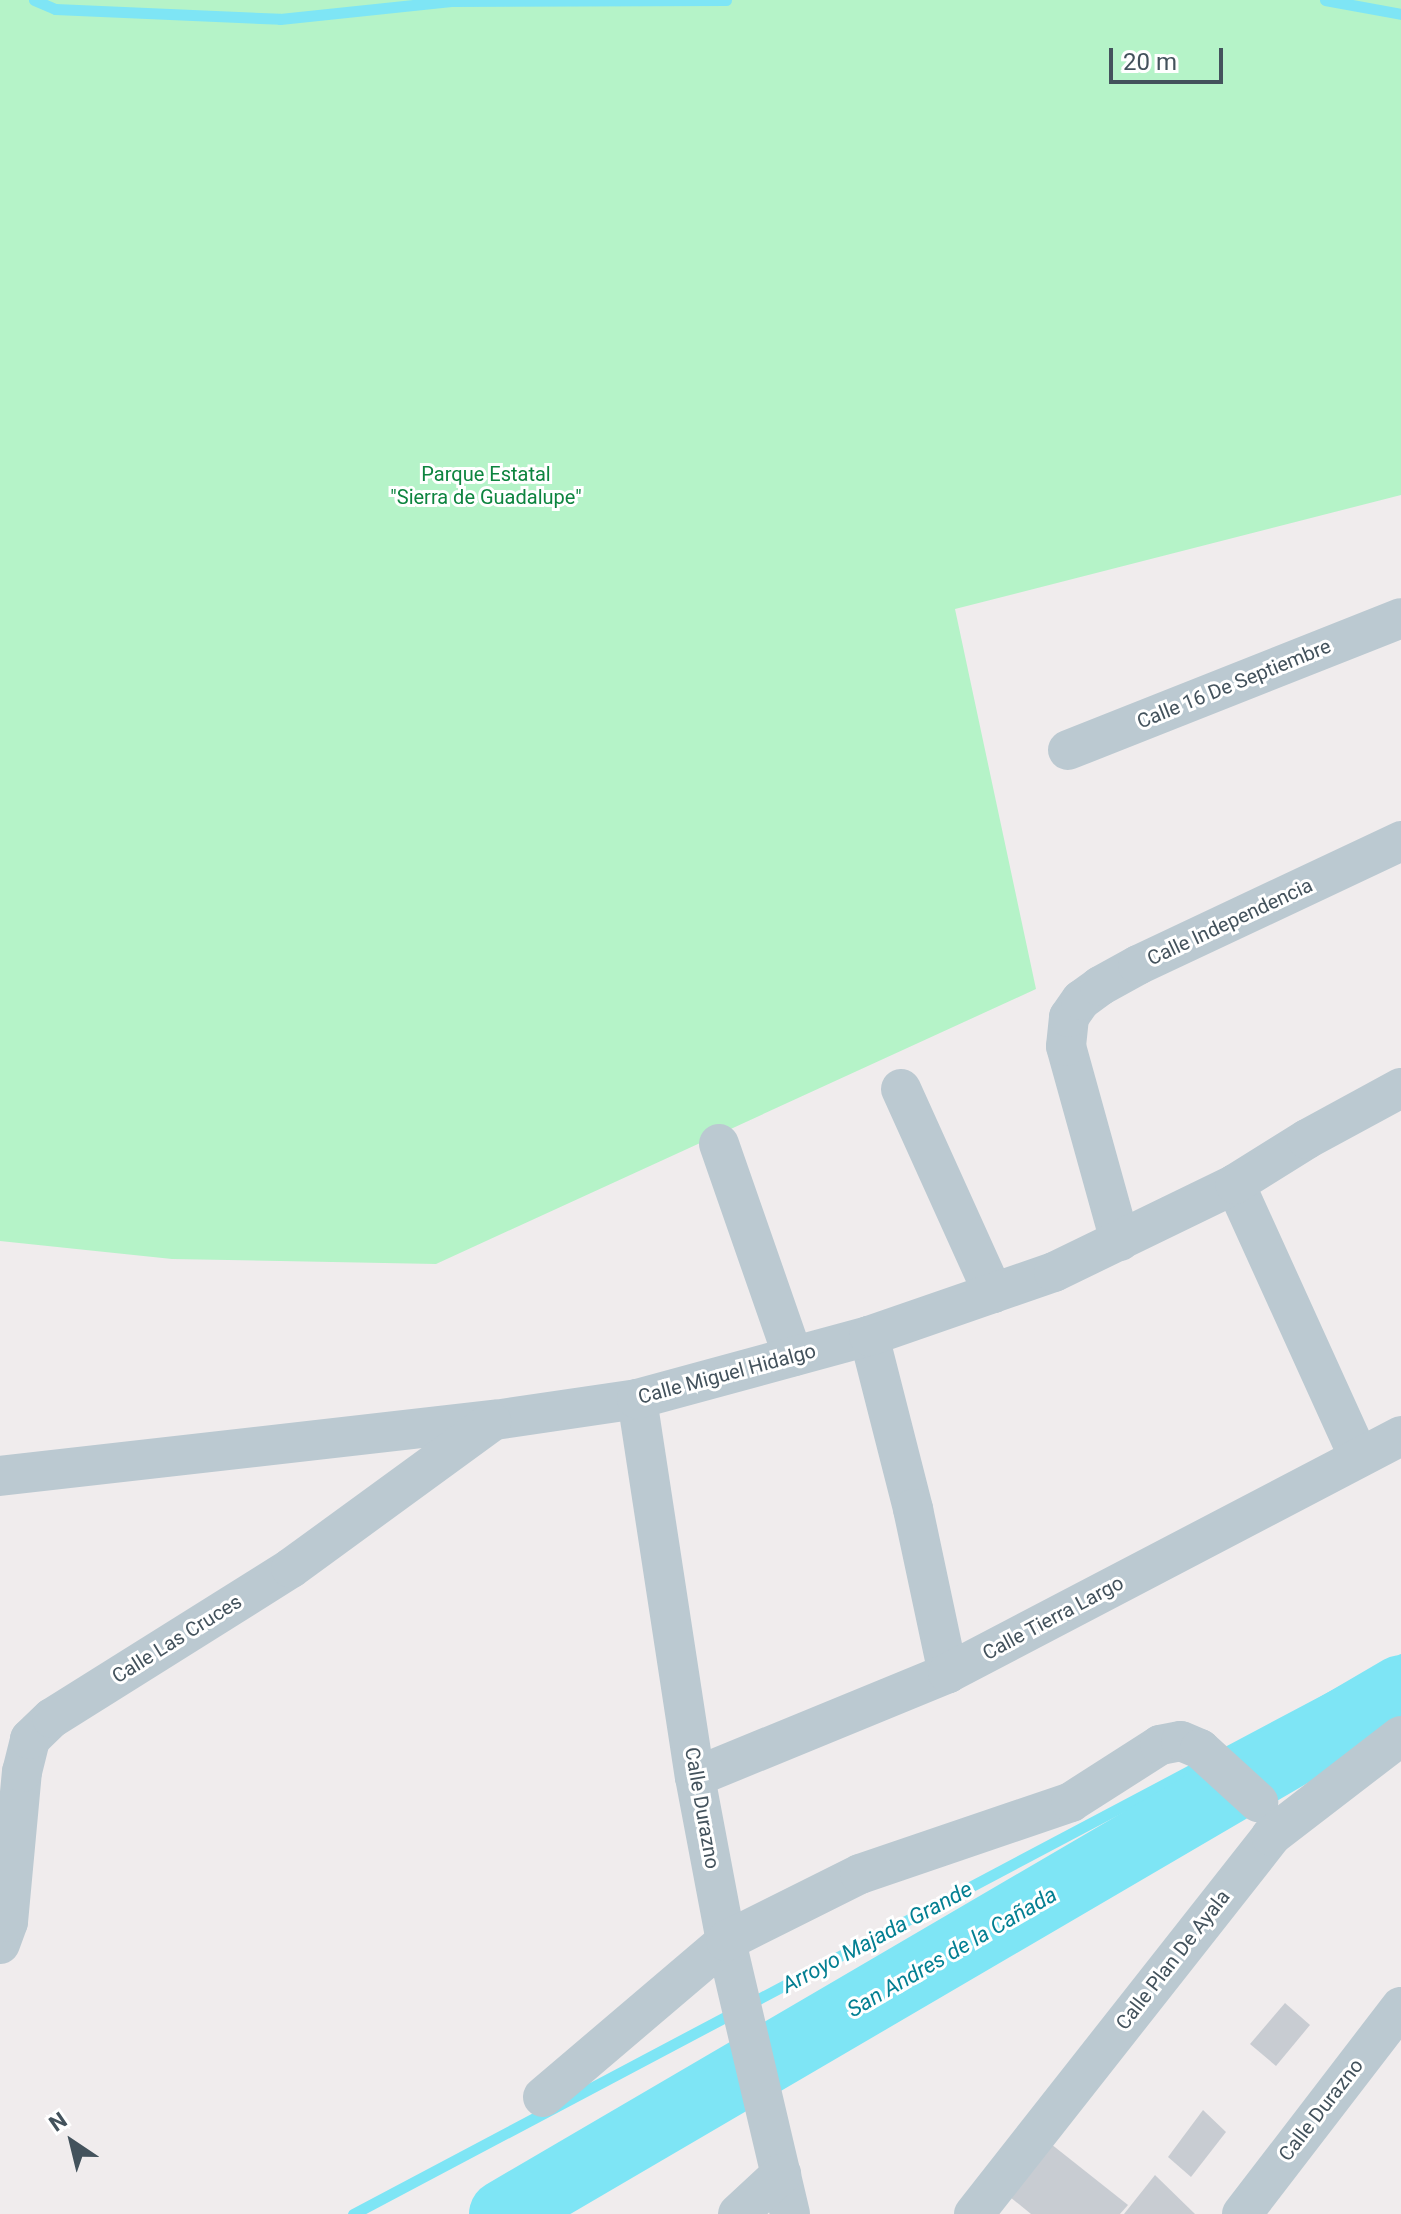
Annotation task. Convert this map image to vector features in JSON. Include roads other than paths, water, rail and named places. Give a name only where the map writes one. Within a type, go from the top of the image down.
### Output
[{"type":"street","name":"Calle 16 De Septiembre","points":[[1068,750],[1401,618]]},
{"type":"street","name":"Calle Independencia","points":[[1120,1241],[1066,1046],[1069,1017],[1081,1000],[1138,965],[1401,841]]},
{"type":"street","name":"Calle Miguel Hidalgo","points":[[0,1476],[495,1420],[637,1399],[869,1336],[1054,1272],[1235,1184],[1307,1139],[1401,1088]]},
{"type":"street","points":[[901,1089],[993,1293]]},
{"type":"street","points":[[719,1144],[793,1357]]},
{"type":"street","points":[[1235,1184],[1359,1457]]},
{"type":"street","points":[[869,1336],[913,1509],[948,1673]]},
{"type":"street","name":"Calle Durazno","points":[[637,1399],[695,1777],[726,1941],[790,2214]]},
{"type":"street","name":"Calle Las Cruces","points":[[0,1944],[8,1922],[22,1772],[30,1739],[52,1718],[291,1568],[495,1420]]},
{"type":"street","name":"Calle Tierra Largo","points":[[695,1777],[948,1673],[1401,1436]]},
{"type":"street","name":"Calle Plan De Ayala","points":[[974,2214],[1271,1836],[1401,1736]]},
{"type":"street","points":[[543,2097],[726,1941],[860,1874],[1071,1802],[1160,1745],[1181,1741],[1200,1749],[1258,1802]]},
{"type":"street","name":"Calle Durazno","points":[[1242,2214],[1401,2007]]},
{"type":"street","points":[[738,2214],[781,2174]]},
{"type":"waterway","points":[[34,0],[55,9],[280,19],[451,1],[726,0]]},
{"type":"waterway","points":[[1325,0],[1401,14]]},
{"type":"waterway","name":"Arroyo Majada Grande","points":[[1220,1755],[1401,1659]]},
{"type":"waterway","name":"San Andres de la Cañada","points":[[503,2214],[1401,1689]]},
{"type":"waterway","name":"Arroyo Majada Grande","points":[[749,2004],[1204,1763]]},
{"type":"waterway","name":"Arroyo Majada Grande","points":[[353,2214],[734,2012]]},
{"type":"park label","name":"Parque Estatal \"Sierra de Guadalupe\"","points":[[486,486]]}]
